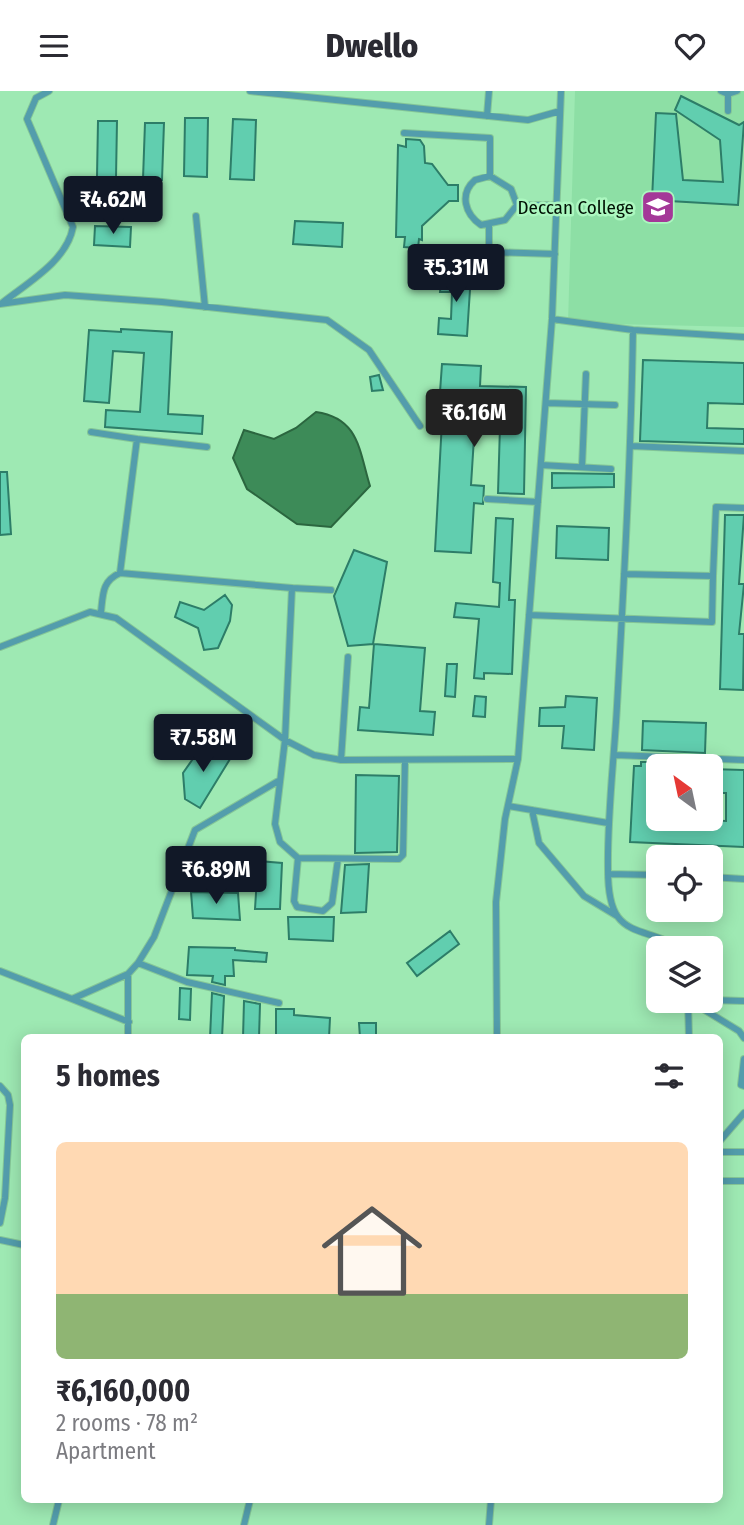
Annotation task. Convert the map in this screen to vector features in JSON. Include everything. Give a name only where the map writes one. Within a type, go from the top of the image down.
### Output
[{"type":"lane","points":[[0,304],[60,256],[71,241],[73,227],[27,119],[36,99],[49,91]]},
{"type":"lane","points":[[250,91],[528,120],[560,111]]},
{"type":"lane","points":[[487,116],[489,91]]},
{"type":"lane","points":[[497,1034],[496,902],[508,806],[518,759],[552,319],[561,91]]},
{"type":"lane","points":[[728,111],[724,92],[737,91]]},
{"type":"lane","points":[[404,133],[491,138],[489,176]]},
{"type":"lane","points":[[489,176],[511,189],[517,205]]},
{"type":"lane","points":[[489,176],[469,185],[465,206],[471,218],[481,225],[505,220],[517,205]]},
{"type":"lane","points":[[517,205],[557,205]]},
{"type":"lane","points":[[196,216],[205,307]]},
{"type":"lane","points":[[489,224],[489,252]]},
{"type":"lane","points":[[430,251],[555,254]]},
{"type":"lane","points":[[0,304],[65,295],[327,320],[369,350],[420,426]]},
{"type":"lane","points":[[552,319],[633,330],[744,337]]},
{"type":"lane","points":[[617,916],[611,903],[608,874],[608,823],[615,755],[631,446],[633,330]]},
{"type":"lane","points":[[582,467],[586,374]]},
{"type":"lane","points":[[546,403],[615,405]]},
{"type":"lane","points":[[91,432],[207,447]]},
{"type":"lane","points":[[120,573],[137,439]]},
{"type":"lane","points":[[631,446],[744,450]]},
{"type":"lane","points":[[541,465],[611,468]]},
{"type":"lane","points":[[487,499],[538,502]]},
{"type":"lane","points":[[529,615],[712,622],[716,507],[744,508]]},
{"type":"lane","points":[[101,612],[104,585],[111,577],[120,573],[331,590]]},
{"type":"lane","points":[[624,574],[713,576]]},
{"type":"lane","points":[[292,588],[285,740],[276,834],[286,850],[298,858],[392,862],[403,855],[405,761]]},
{"type":"lane","points":[[0,647],[90,612],[101,612],[116,618],[285,740],[314,755],[341,760],[518,759]]},
{"type":"lane","points":[[341,760],[348,657]]},
{"type":"lane","points":[[615,755],[744,760]]},
{"type":"lane","points":[[72,999],[128,974],[138,963],[154,937],[194,830],[280,780]]},
{"type":"lane","points":[[508,806],[608,823]]},
{"type":"lane","points":[[532,810],[539,843],[584,896],[617,916],[630,928],[656,936]]},
{"type":"lane","points":[[298,858],[294,901],[297,907],[323,911],[332,903],[338,859]]},
{"type":"lane","points":[[608,874],[646,876]]},
{"type":"lane","points":[[723,878],[744,879]]},
{"type":"lane","points":[[138,963],[187,982],[279,1003]]},
{"type":"lane","points":[[0,971],[129,1022]]},
{"type":"lane","points":[[128,974],[128,1034]]},
{"type":"lane","points":[[723,1000],[744,1001]]},
{"type":"lane","points":[[689,1013],[689,1034]]},
{"type":"lane","points":[[709,1013],[739,1031],[744,1038]]},
{"type":"lane","points":[[744,1059],[741,1085],[744,1086]]},
{"type":"lane","points":[[0,1086],[8,1095],[10,1105],[0,1223]]},
{"type":"lane","points":[[723,1137],[744,1113]]},
{"type":"lane","points":[[723,1152],[744,1152]]},
{"type":"lane","points":[[723,1181],[744,1181]]},
{"type":"lane","points":[[0,1240],[21,1244]]},
{"type":"lane","points":[[53,1525],[58,1503]]},
{"type":"lane","points":[[244,1525],[249,1503]]},
{"type":"lane","points":[[489,1525],[491,1503]]},
{"type":"shaded area","name":"Deccan College","points":[[575,91],[744,91],[744,327],[568,323]]},
{"type":"shaded area","points":[[316,412],[330,415],[349,429],[359,448],[370,486],[331,527],[297,524],[247,489],[233,458],[244,430],[274,439],[296,428]]},
{"type":"building","points":[[681,96],[739,125],[744,122],[738,205],[652,200],[656,113],[676,114],[683,180],[723,182],[720,140],[675,110]]},
{"type":"building","points":[[185,118],[208,118],[207,177],[184,176]]},
{"type":"building","points":[[233,119],[256,120],[254,180],[230,179]]},
{"type":"building","points":[[98,121],[117,121],[116,178],[97,177]]},
{"type":"building","points":[[145,123],[164,123],[162,180],[143,179]]},
{"type":"building","points":[[406,139],[420,140],[424,146],[425,163],[432,164],[448,185],[458,185],[458,201],[449,201],[422,226],[422,240],[419,239],[418,248],[404,247],[405,237],[396,237],[398,145],[406,147]]},
{"type":"building","points":[[295,221],[343,223],[342,247],[293,244]]},
{"type":"building","points":[[95,226],[131,227],[130,247],[94,245]]},
{"type":"building","points":[[442,273],[471,274],[467,336],[438,334],[439,318],[451,319],[452,292],[440,292]]},
{"type":"building","points":[[121,329],[172,332],[168,414],[203,416],[202,434],[105,427],[106,410],[140,412],[144,353],[113,351],[109,403],[84,401],[89,330],[121,332]]},
{"type":"building","points":[[643,360],[744,363],[744,404],[708,403],[707,428],[744,429],[744,444],[640,441]]},
{"type":"building","points":[[442,364],[481,366],[480,386],[526,387],[524,494],[498,493],[500,426],[475,422],[471,485],[484,486],[483,504],[474,503],[471,553],[435,551],[442,421],[438,420]]},
{"type":"building","points":[[379,375],[383,390],[372,391],[370,377]]},
{"type":"building","points":[[0,472],[7,472],[11,534],[0,535]]},
{"type":"building","points":[[552,473],[614,474],[614,487],[552,488]]},
{"type":"building","points":[[725,515],[744,515],[739,584],[744,584],[739,634],[744,634],[743,690],[720,689]]},
{"type":"building","points":[[496,518],[513,519],[509,600],[515,600],[512,674],[484,673],[484,679],[474,678],[479,619],[454,617],[456,603],[499,607],[500,583],[493,582]]},
{"type":"building","points":[[557,526],[609,528],[608,560],[556,558]]},
{"type":"building","points":[[354,550],[387,562],[373,644],[348,646],[334,596]]},
{"type":"building","points":[[225,595],[232,605],[230,621],[218,648],[204,650],[198,628],[175,617],[180,602],[204,610]]},
{"type":"building","points":[[374,644],[425,648],[420,711],[435,712],[433,735],[358,730],[360,707],[369,708]]},
{"type":"building","points":[[447,664],[457,664],[455,697],[445,696]]},
{"type":"building","points":[[475,696],[486,697],[485,717],[473,716]]},
{"type":"building","points":[[566,696],[597,698],[594,750],[562,748],[564,726],[539,726],[540,708],[565,707]]},
{"type":"building","points":[[643,721],[706,723],[705,753],[642,750]]},
{"type":"building","points":[[204,743],[230,759],[200,808],[185,799],[183,773]]},
{"type":"building","points":[[641,762],[646,762],[646,831],[723,831],[723,821],[726,821],[726,793],[723,793],[723,769],[744,770],[744,847],[630,842],[634,766],[641,766]]},
{"type":"building","points":[[356,775],[399,776],[397,852],[355,853]]},
{"type":"building","points":[[258,861],[282,863],[280,909],[255,909]]},
{"type":"building","points":[[369,864],[366,912],[341,913],[345,865]]},
{"type":"building","points":[[191,892],[238,893],[240,920],[193,918]]},
{"type":"building","points":[[288,917],[334,917],[333,941],[289,939]]},
{"type":"building","points":[[450,931],[459,944],[417,976],[407,963]]},
{"type":"building","points":[[189,947],[235,948],[267,953],[266,962],[233,960],[234,976],[225,976],[225,985],[212,982],[213,976],[187,975]]},
{"type":"building","points":[[180,988],[191,989],[190,1020],[179,1019]]},
{"type":"building","points":[[212,993],[224,996],[222,1034],[210,1034]]},
{"type":"building","points":[[244,1001],[260,1004],[259,1034],[243,1034]]},
{"type":"building","points":[[276,1009],[294,1009],[294,1015],[330,1018],[329,1034],[276,1034]]},
{"type":"building","points":[[359,1023],[376,1023],[376,1034],[360,1034]]},
{"type":"place","name":"Deccan College","points":[[658,207]]}]
